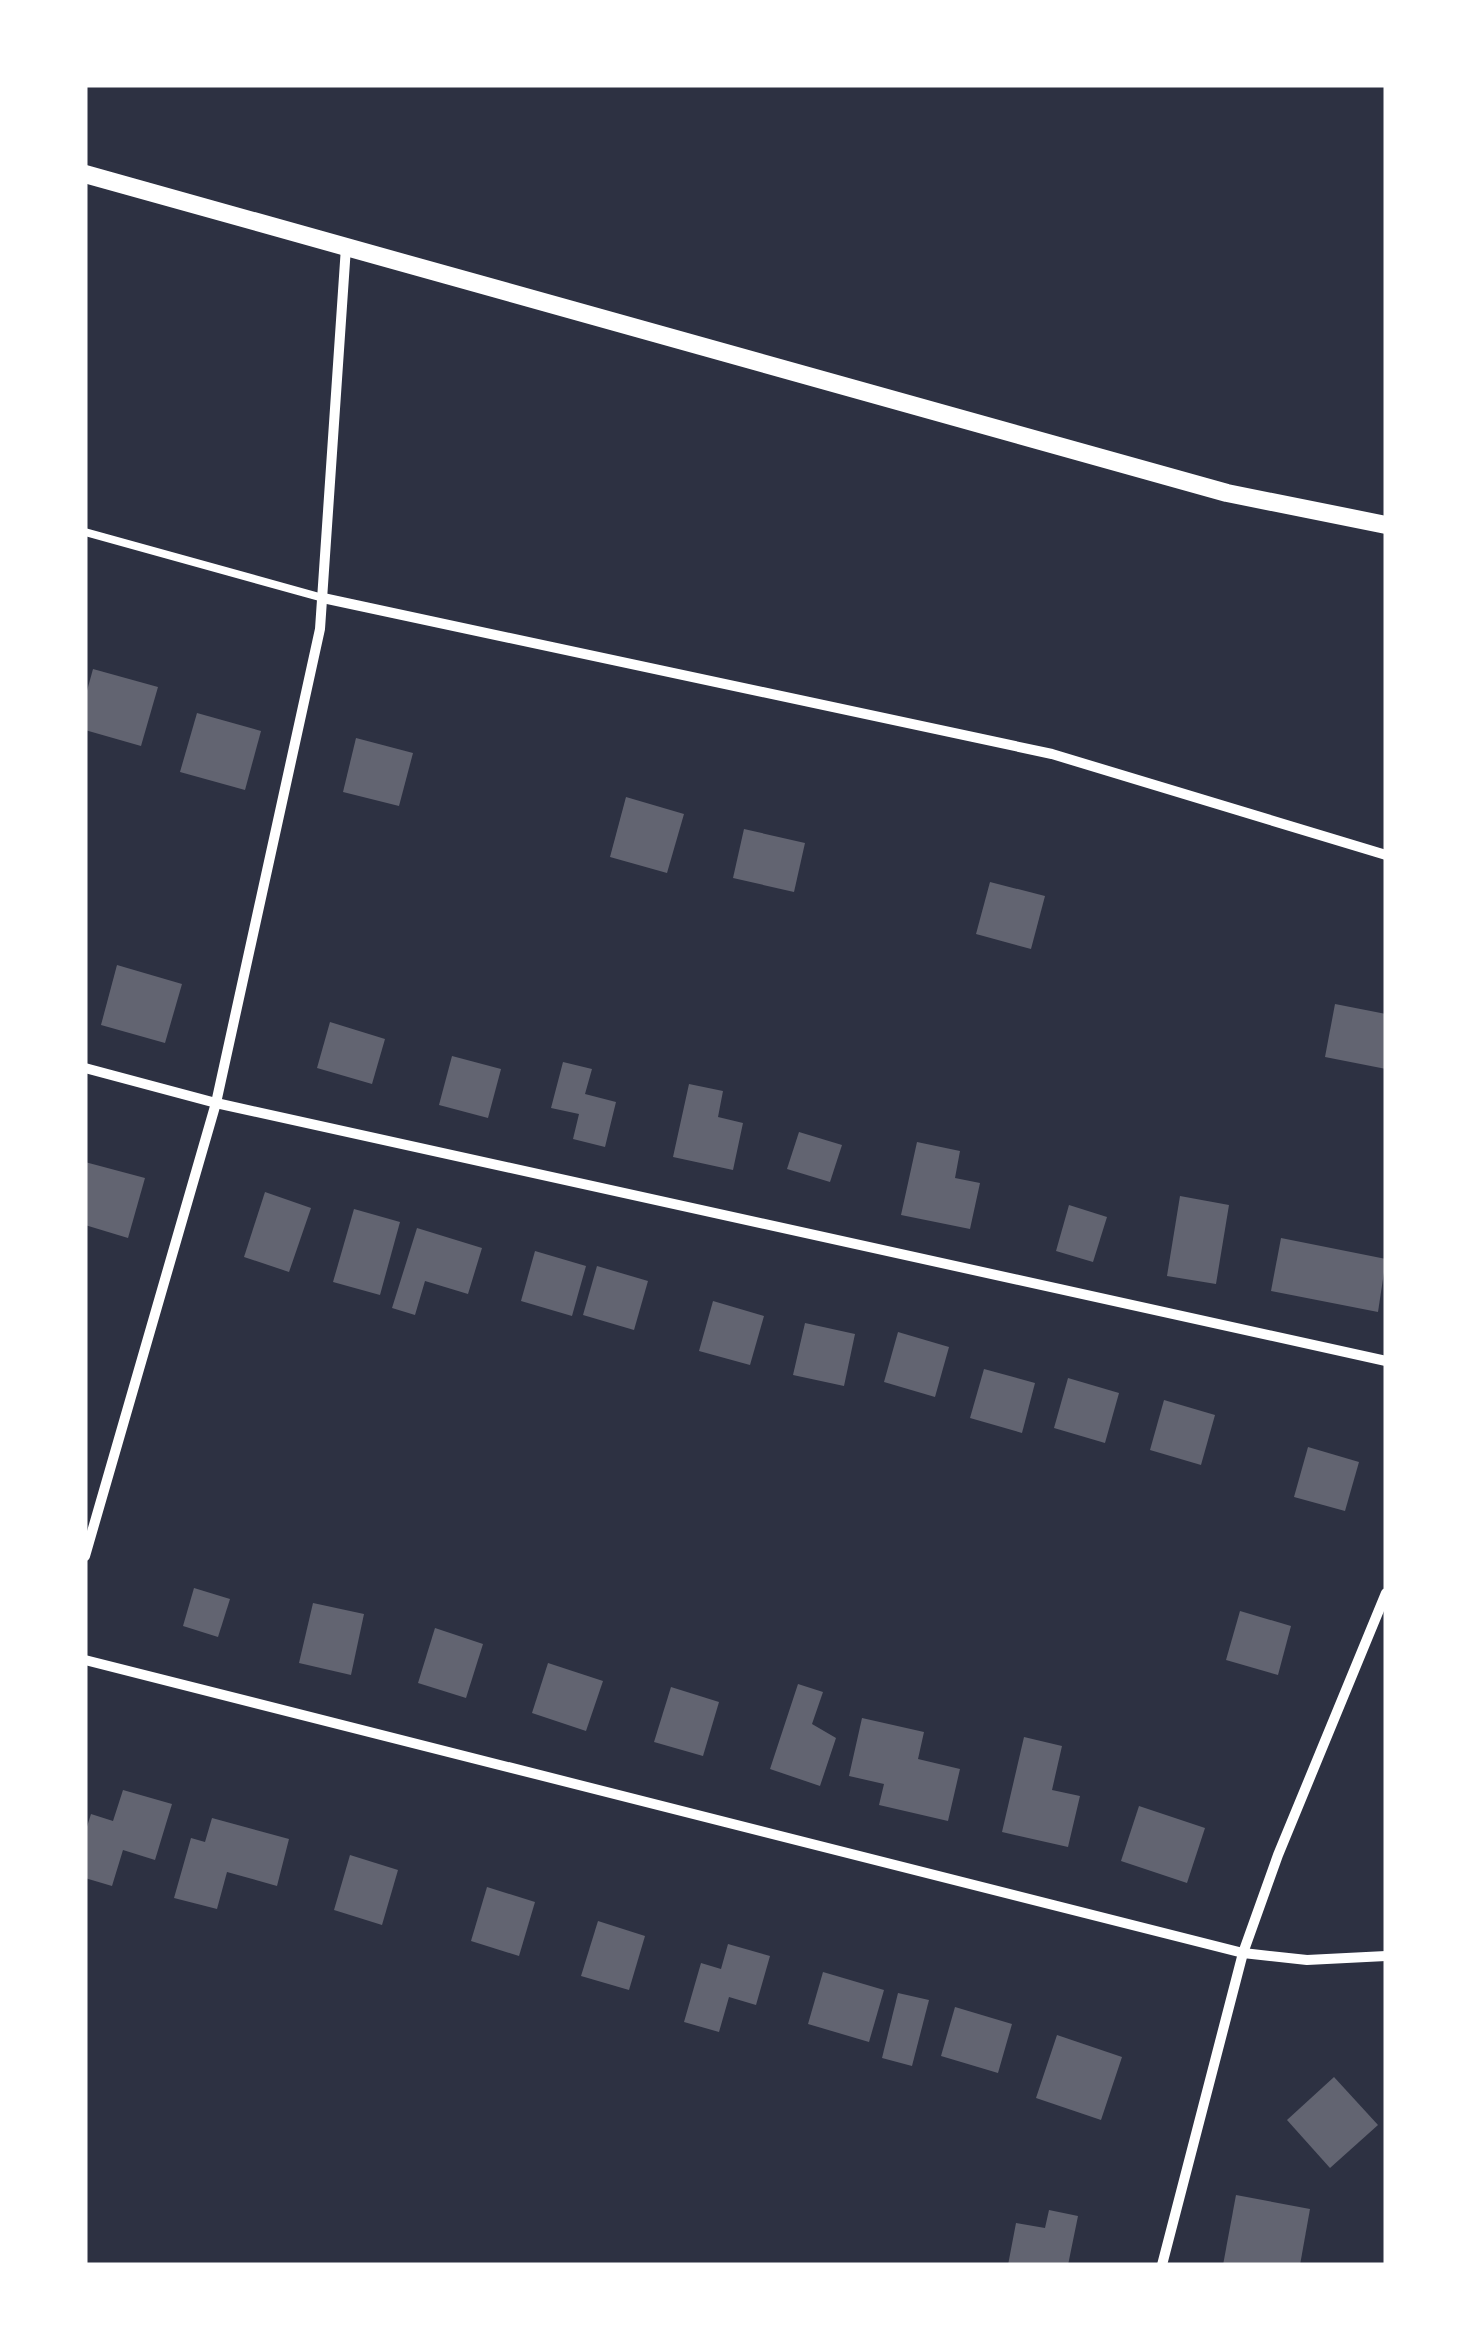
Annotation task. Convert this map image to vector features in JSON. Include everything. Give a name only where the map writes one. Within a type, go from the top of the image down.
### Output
[{"type":"street","points":[[85,174],[1227,493],[1386,525]]},
{"type":"street","points":[[85,1556],[216,1103],[320,629],[346,247]]},
{"type":"street","points":[[323,598],[1052,754],[1386,855]]},
{"type":"street","points":[[85,1068],[216,1103],[1386,1361]]},
{"type":"street","points":[[1162,2265],[1243,1953],[1278,1856],[1386,1593]]},
{"type":"street","points":[[85,1660],[1243,1953],[1307,1960],[1386,1956]]},
{"type":"lane","points":[[85,532],[323,598]]},
{"type":"building","points":[[93,669],[158,687],[141,746],[85,730],[85,698]]},
{"type":"building","points":[[197,713],[261,731],[245,790],[180,772]]},
{"type":"building","points":[[356,738],[413,753],[399,806],[343,792]]},
{"type":"building","points":[[626,797],[684,814],[667,873],[610,857]]},
{"type":"building","points":[[744,829],[805,843],[794,892],[733,878]]},
{"type":"building","points":[[990,882],[1045,896],[1031,949],[976,934]]},
{"type":"building","points":[[117,965],[182,984],[165,1043],[101,1025]]},
{"type":"building","points":[[1335,1004],[1386,1014],[1386,1069],[1325,1057]]},
{"type":"building","points":[[330,1022],[385,1039],[372,1084],[317,1068]]},
{"type":"building","points":[[452,1056],[501,1069],[488,1118],[439,1105]]},
{"type":"building","points":[[563,1062],[592,1069],[585,1094],[616,1102],[605,1147],[573,1139],[579,1114],[551,1108]]},
{"type":"building","points":[[689,1084],[723,1091],[718,1117],[743,1123],[733,1170],[673,1157]]},
{"type":"building","points":[[799,1132],[842,1145],[830,1182],[787,1169]]},
{"type":"building","points":[[917,1142],[960,1151],[955,1178],[980,1183],[970,1229],[901,1215]]},
{"type":"building","points":[[85,1162],[145,1178],[128,1238],[85,1225]]},
{"type":"building","points":[[265,1192],[311,1208],[289,1272],[244,1257]]},
{"type":"building","points":[[1180,1196],[1229,1205],[1216,1284],[1167,1276]]},
{"type":"building","points":[[1069,1205],[1107,1217],[1093,1262],[1056,1251]]},
{"type":"building","points":[[354,1209],[400,1222],[380,1295],[333,1282]]},
{"type":"building","points":[[417,1228],[482,1248],[468,1294],[425,1281],[415,1315],[392,1308]]},
{"type":"building","points":[[1281,1238],[1386,1259],[1378,1312],[1271,1291]]},
{"type":"building","points":[[535,1251],[586,1266],[572,1316],[521,1301]]},
{"type":"building","points":[[597,1266],[648,1281],[634,1330],[583,1315]]},
{"type":"building","points":[[713,1301],[764,1316],[750,1365],[699,1351]]},
{"type":"building","points":[[805,1323],[855,1334],[844,1386],[793,1375]]},
{"type":"building","points":[[898,1332],[949,1347],[935,1397],[884,1382]]},
{"type":"building","points":[[984,1369],[1035,1383],[1022,1433],[970,1418]]},
{"type":"building","points":[[1068,1378],[1119,1393],[1105,1443],[1054,1428]]},
{"type":"building","points":[[1164,1400],[1215,1415],[1201,1465],[1150,1450]]},
{"type":"building","points":[[1308,1447],[1359,1462],[1345,1511],[1294,1497]]},
{"type":"building","points":[[194,1588],[230,1599],[218,1637],[183,1626]]},
{"type":"building","points":[[313,1603],[364,1614],[351,1675],[299,1663]]},
{"type":"building","points":[[1240,1611],[1291,1626],[1278,1675],[1226,1660]]},
{"type":"building","points":[[435,1628],[483,1644],[466,1698],[418,1683]]},
{"type":"building","points":[[548,1663],[603,1681],[586,1731],[532,1713]]},
{"type":"building","points":[[798,1684],[823,1692],[812,1724],[836,1738],[820,1786],[770,1769]]},
{"type":"building","points":[[671,1687],[719,1702],[703,1756],[654,1742]]},
{"type":"building","points":[[862,1718],[924,1732],[918,1759],[960,1769],[948,1821],[879,1805],[884,1784],[849,1776]]},
{"type":"building","points":[[1024,1737],[1062,1746],[1052,1790],[1080,1796],[1068,1847],[1002,1832]]},
{"type":"building","points":[[123,1790],[172,1804],[155,1860],[123,1850],[112,1886],[85,1878],[85,1833],[91,1814],[113,1821]]},
{"type":"building","points":[[1139,1806],[1205,1828],[1187,1883],[1121,1861]]},
{"type":"building","points":[[212,1818],[289,1839],[277,1886],[227,1872],[217,1909],[174,1898],[191,1838],[205,1842]]},
{"type":"building","points":[[350,1855],[398,1870],[382,1925],[334,1910]]},
{"type":"building","points":[[487,1887],[535,1902],[519,1956],[471,1941]]},
{"type":"building","points":[[598,1921],[645,1936],[629,1990],[581,1976]]},
{"type":"building","points":[[728,1944],[770,1956],[756,2005],[729,1997],[719,2032],[684,2022],[701,1963],[721,1969]]},
{"type":"building","points":[[823,1972],[884,1990],[869,2042],[808,2024]]},
{"type":"building","points":[[898,1993],[929,2000],[912,2066],[882,2058]]},
{"type":"building","points":[[955,2007],[1012,2024],[998,2073],[941,2056]]},
{"type":"building","points":[[1057,2035],[1122,2057],[1101,2120],[1036,2098]]},
{"type":"building","points":[[1334,2077],[1378,2125],[1330,2168],[1287,2120]]},
{"type":"building","points":[[1236,2195],[1310,2209],[1300,2265],[1223,2265]]},
{"type":"building","points":[[1049,2210],[1078,2216],[1068,2265],[1008,2265],[1016,2223],[1045,2228]]}]
